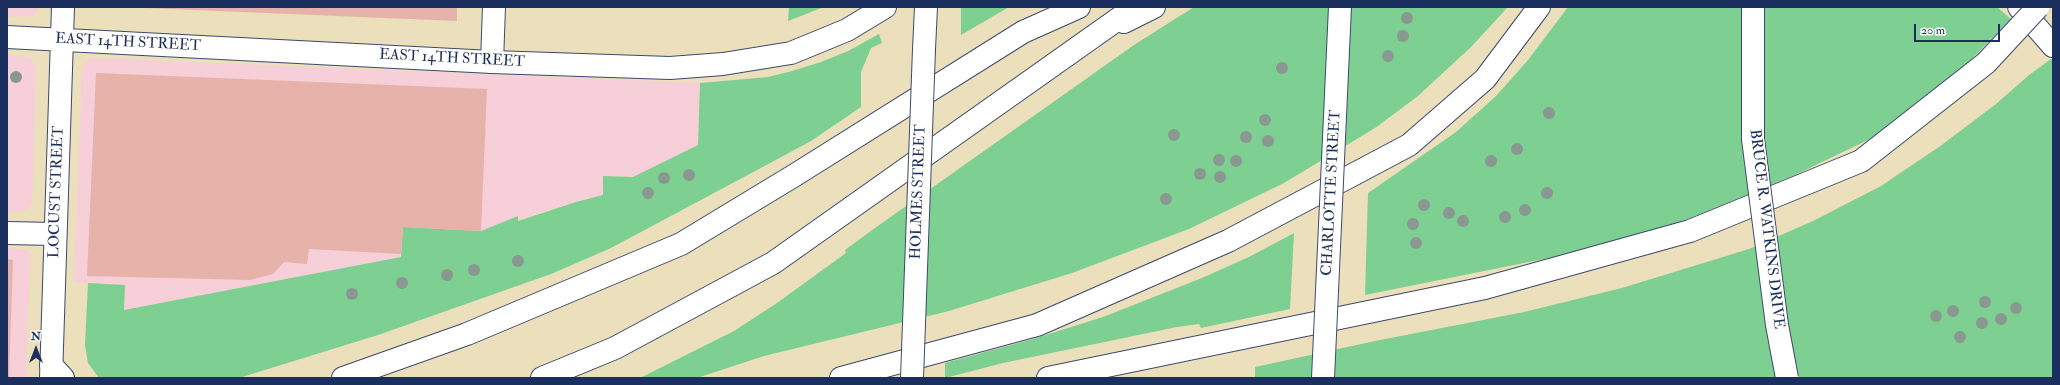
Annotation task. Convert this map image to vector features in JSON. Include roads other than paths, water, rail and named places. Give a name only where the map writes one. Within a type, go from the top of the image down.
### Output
[{"type":"main road","name":"LOCUST STREET","points":[[55,374],[55,234],[63,7]]},
{"type":"main road","points":[[492,62],[494,7]]},
{"type":"main road","name":"EAST 14TH STREET","points":[[7,37],[492,62],[670,68],[723,64],[791,53],[847,30],[885,7]]},
{"type":"main road","name":"HOLMES STREET","points":[[912,378],[926,7]]},
{"type":"main road","points":[[343,378],[467,334],[681,244],[796,175],[1023,32],[1079,7]]},
{"type":"main road","points":[[542,378],[615,348],[773,263],[1135,7]]},
{"type":"main road","points":[[1091,39],[1154,7]]},
{"type":"main road","name":"CHARLOTTE STREET","points":[[1323,378],[1340,7]]},
{"type":"main road","points":[[841,378],[1037,326],[1228,242],[1409,145],[1485,79],[1539,7]]},
{"type":"main road","name":"BRUCE R. WATKINS DRIVE","points":[[1753,7],[1753,139],[1777,326],[1787,378]]},
{"type":"main road","points":[[2019,7],[2053,46]]},
{"type":"main road","points":[[1048,378],[1485,288],[1690,231],[1861,161],[1986,63],[2038,7]]},
{"type":"main road","points":[[7,233],[55,234]]}]
